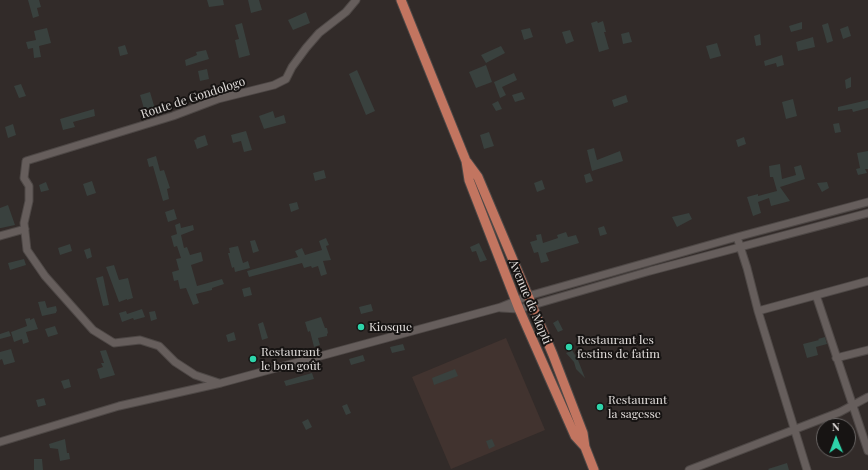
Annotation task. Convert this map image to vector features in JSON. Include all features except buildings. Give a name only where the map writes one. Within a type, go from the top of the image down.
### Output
[{"type":"main road","name":"Avenue de Mopti","points":[[401,0],[466,161],[469,180],[519,309],[575,436],[585,447]]},
{"type":"main road","name":"Avenue de Mopti","points":[[466,161],[478,177],[532,305],[583,433],[585,447],[594,470]]},
{"type":"street","name":"Route de Gondologo","points":[[25,229],[24,223],[29,201],[28,186],[24,178],[26,160],[159,120],[218,99],[274,85],[286,79],[292,67],[310,43],[346,12],[356,0]]},
{"type":"street","points":[[0,442],[119,406],[221,383],[501,308],[516,300],[528,296],[868,202]]},
{"type":"street","points":[[501,308],[519,309],[868,213]]},
{"type":"street","points":[[0,236],[25,229],[27,250],[45,276],[93,330],[114,343],[140,340],[159,346],[175,362],[195,375],[221,383]]},
{"type":"street","points":[[737,237],[807,470]]},
{"type":"street","points":[[758,311],[868,281]]},
{"type":"street","points":[[816,295],[868,451]]},
{"type":"street","points":[[836,358],[868,350]]},
{"type":"street","points":[[689,470],[840,412],[868,397]]},
{"type":"shaded area","points":[[506,338],[545,430],[451,469],[412,377]]},
{"type":"place","name":"Kiosque","points":[[361,327]]},
{"type":"place","name":"Restaurant les festins de fatim","points":[[569,347]]},
{"type":"place","name":"Restaurant le bon goût","points":[[253,359]]},
{"type":"place","name":"Restaurant la sagesse","points":[[600,407]]}]
